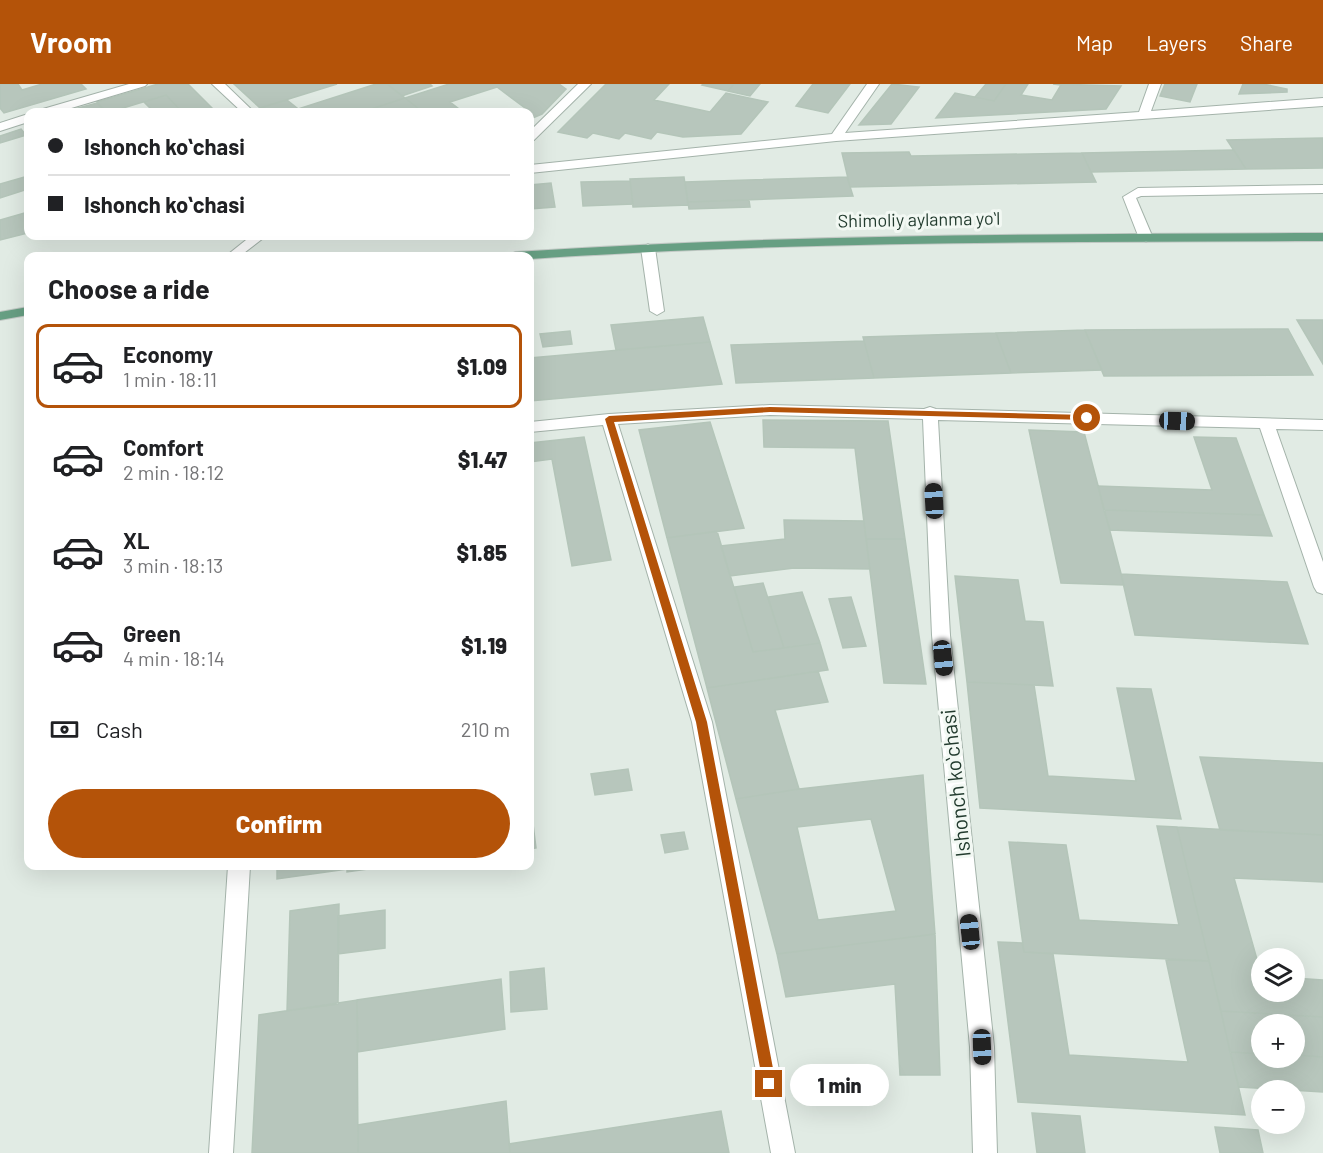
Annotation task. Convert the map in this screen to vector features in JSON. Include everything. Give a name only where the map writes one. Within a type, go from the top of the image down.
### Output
[{"type":"main road","name":"Shimoliy aylanma yoʻl","points":[[534,255],[826,241],[1323,237]]},
{"type":"main road","points":[[0,315],[24,312]]},
{"type":"street","points":[[60,108],[141,84]]},
{"type":"street","points":[[218,84],[244,108]]},
{"type":"street","points":[[534,133],[585,84]]},
{"type":"street","points":[[836,137],[873,84]]},
{"type":"street","points":[[1144,115],[1155,84]]},
{"type":"street","points":[[534,169],[836,137],[1323,102]]},
{"type":"street","points":[[0,127],[24,119]]},
{"type":"street","points":[[1146,238],[1130,204],[1129,197],[1138,192],[1323,189]]},
{"type":"street","points":[[237,252],[254,240]]},
{"type":"street","points":[[648,248],[657,311]]},
{"type":"street","points":[[534,428],[609,419],[770,410],[930,412],[1323,425]]},
{"type":"street","name":"Ishonch koʻchasi","points":[[930,412],[941,635],[982,1047],[985,1153]]},
{"type":"street","points":[[609,419],[702,722],[783,1153]]},
{"type":"street","points":[[1266,424],[1323,587]]},
{"type":"street","points":[[221,1153],[239,870]]},
{"type":"building","points":[[0,84],[18,84],[22,90],[42,84],[81,84],[86,89],[4,113],[0,108]]},
{"type":"building","points":[[158,84],[188,84],[212,108],[178,108],[166,95],[123,108],[102,108],[97,102]]},
{"type":"building","points":[[234,84],[337,84],[260,108]]},
{"type":"building","points":[[376,84],[387,84],[405,98],[374,108],[301,108]]},
{"type":"building","points":[[387,84],[430,84],[432,86],[402,96]]},
{"type":"building","points":[[449,84],[559,84],[566,89],[542,114],[534,117],[534,108],[525,108],[497,87],[450,102],[458,108],[418,108],[405,98]]},
{"type":"building","points":[[606,84],[669,84],[654,100],[710,112],[726,93],[768,102],[741,134],[683,137],[657,132],[651,139],[625,133],[619,139],[593,133],[587,138],[558,132]]},
{"type":"building","points":[[703,84],[734,84],[728,91]]},
{"type":"building","points":[[734,84],[760,84],[750,96],[728,91]]},
{"type":"building","points":[[813,84],[850,84],[828,113],[796,106]]},
{"type":"building","points":[[892,84],[919,87],[891,124],[859,125]]},
{"type":"building","points":[[986,84],[1006,84],[994,101],[975,97]]},
{"type":"building","points":[[1006,84],[1028,84],[1021,95],[1052,100],[1061,85],[1053,84],[1121,86],[1106,109],[936,118],[955,93],[994,101]]},
{"type":"building","points":[[1165,84],[1197,84],[1190,102],[1160,96]]},
{"type":"building","points":[[1243,84],[1263,84],[1287,89],[1287,92],[1239,94]]},
{"type":"building","points":[[166,95],[178,108],[150,108],[144,102]]},
{"type":"building","points":[[405,98],[418,108],[374,108]]},
{"type":"building","points":[[287,100],[297,108],[260,108]]},
{"type":"building","points":[[97,103],[102,108],[78,108]]},
{"type":"building","points":[[21,129],[24,133],[24,136],[0,143],[0,136]]},
{"type":"building","points":[[1323,138],[1323,168],[1246,169],[1227,140]]},
{"type":"building","points":[[1234,150],[1246,169],[1091,172],[1082,153]]},
{"type":"building","points":[[909,152],[911,156],[1082,153],[1096,182],[850,187],[842,153]]},
{"type":"building","points":[[24,177],[24,190],[0,198],[0,184]]},
{"type":"building","points":[[684,177],[688,205],[633,207],[630,179]]},
{"type":"building","points":[[847,177],[853,196],[688,202],[685,182]]},
{"type":"building","points":[[630,181],[633,204],[583,206],[581,182]]},
{"type":"building","points":[[551,183],[555,207],[534,209],[534,185]]},
{"type":"building","points":[[749,200],[750,207],[689,209],[688,202]]},
{"type":"building","points":[[24,213],[24,234],[0,240],[0,220]]},
{"type":"building","points":[[703,317],[710,342],[616,350],[611,325]]},
{"type":"building","points":[[1297,320],[1323,320],[1323,364]]},
{"type":"building","points":[[1288,329],[1313,375],[1104,376],[1085,330]]},
{"type":"building","points":[[1085,330],[1102,370],[1011,373],[996,333]]},
{"type":"building","points":[[570,331],[572,344],[543,347],[540,334]]},
{"type":"building","points":[[996,333],[1011,373],[874,378],[863,337]]},
{"type":"building","points":[[864,341],[874,378],[736,383],[731,345]]},
{"type":"building","points":[[710,342],[722,384],[534,401],[534,358]]},
{"type":"building","points":[[763,420],[888,421],[905,539],[866,539],[855,448],[764,447]]},
{"type":"building","points":[[710,422],[744,528],[667,538],[639,430]]},
{"type":"building","points":[[1029,430],[1084,432],[1124,585],[1061,583]]},
{"type":"building","points":[[584,437],[611,560],[572,566],[552,459],[534,461],[534,443]]},
{"type":"building","points":[[1194,437],[1236,438],[1264,515],[1104,510],[1098,486],[1212,490]]},
{"type":"building","points":[[1104,510],[1264,515],[1272,536],[1110,530]]},
{"type":"building","points":[[784,520],[864,521],[870,569],[794,568],[730,576],[721,546],[785,539]]},
{"type":"building","points":[[717,531],[753,652],[820,643],[828,670],[707,688],[667,538]]},
{"type":"building","points":[[866,539],[905,539],[926,684],[884,683]]},
{"type":"building","points":[[1121,574],[1287,582],[1308,644],[1135,635]]},
{"type":"building","points":[[955,576],[1018,580],[1025,621],[1043,622],[1053,686],[967,682]]},
{"type":"building","points":[[763,583],[784,648],[753,652],[734,587]]},
{"type":"building","points":[[802,592],[820,643],[784,648],[768,597]]},
{"type":"building","points":[[851,597],[866,646],[843,648],[829,599]]},
{"type":"building","points":[[818,671],[828,702],[775,710],[799,789],[736,799],[707,688]]},
{"type":"building","points":[[967,682],[1034,685],[1048,776],[1136,781],[1117,688],[1151,689],[1181,819],[980,808]]},
{"type":"building","points":[[1200,757],[1323,763],[1323,835],[1220,830]]},
{"type":"building","points":[[628,769],[632,790],[595,795],[591,774]]},
{"type":"building","points":[[923,775],[935,934],[777,954],[736,799],[799,789]],"holes":[[[871,819],[896,911],[818,920],[797,827]]]},
{"type":"building","points":[[1157,826],[1177,827],[1209,961],[1024,952],[1009,842],[1066,845],[1079,920],[1179,925]]},
{"type":"building","points":[[1177,827],[1323,835],[1323,882],[1234,878],[1254,948],[1251,948],[1251,1002],[1305,1002],[1305,979],[1323,980],[1323,1017],[1305,1016],[1305,1014],[1221,1011]]},
{"type":"building","points":[[684,832],[688,849],[665,853],[661,835]]},
{"type":"building","points":[[277,870],[340,870],[277,879]]},
{"type":"building","points":[[339,904],[338,1004],[287,1011],[290,911]]},
{"type":"building","points":[[385,910],[385,948],[338,954],[338,916]]},
{"type":"building","points":[[935,934],[940,1075],[900,1075],[895,984],[786,997],[777,954]]},
{"type":"building","points":[[998,942],[1022,943],[1024,952],[1053,954],[1069,1055],[1188,1062],[1166,960],[1209,961],[1245,1115],[1018,1102]]},
{"type":"building","points":[[544,968],[547,1009],[511,1012],[510,972]]},
{"type":"building","points":[[501,979],[505,1029],[358,1052],[357,1000]]},
{"type":"building","points":[[357,1000],[358,1153],[252,1153],[259,1015]]},
{"type":"building","points":[[1221,1011],[1272,1014],[1251,1014],[1251,1053],[1230,1052]]},
{"type":"building","points":[[1305,1016],[1323,1017],[1323,1057],[1305,1056]]},
{"type":"building","points":[[1230,1052],[1251,1053],[1251,1068],[1305,1068],[1305,1056],[1323,1057],[1323,1092],[1305,1091],[1305,1080],[1251,1080],[1251,1088],[1239,1087]]},
{"type":"building","points":[[506,1101],[510,1153],[358,1153],[358,1125]]},
{"type":"building","points":[[721,1111],[729,1153],[510,1153],[509,1144]]},
{"type":"building","points":[[1032,1113],[1080,1116],[1085,1153],[1037,1153]]},
{"type":"building","points":[[1215,1127],[1251,1130],[1251,1134],[1259,1134],[1263,1153],[1220,1153]]},
{"type":"route","points":[[769,1084],[702,722],[609,419],[770,410],[930,412],[1087,418]]}]
